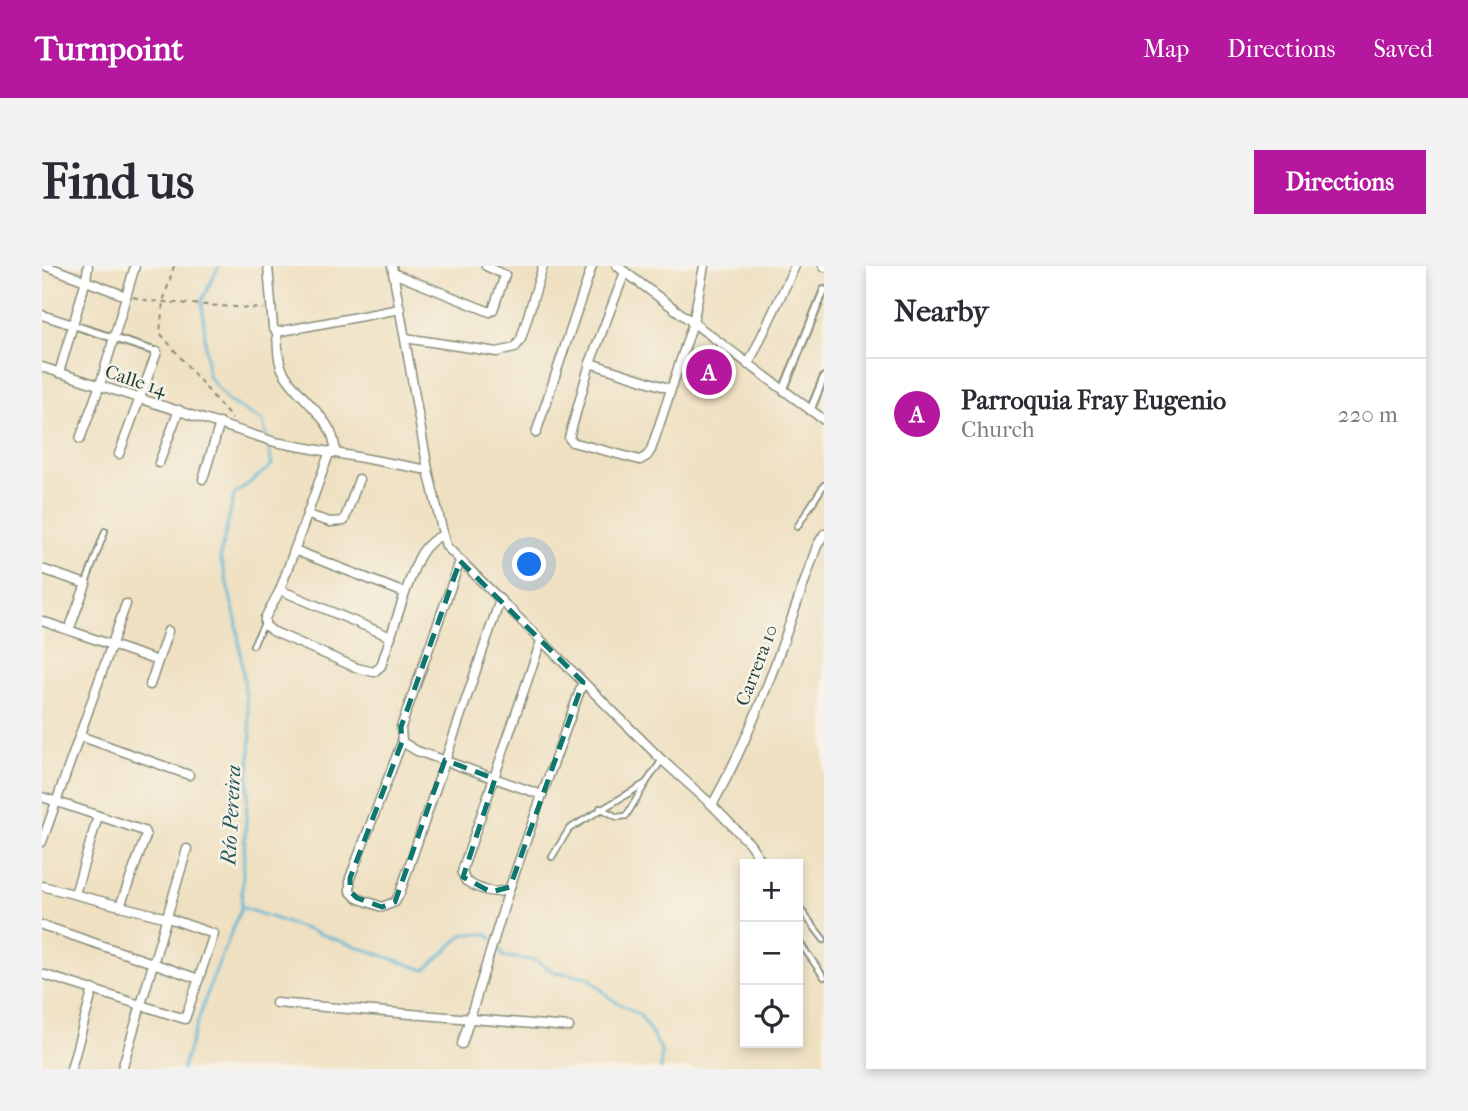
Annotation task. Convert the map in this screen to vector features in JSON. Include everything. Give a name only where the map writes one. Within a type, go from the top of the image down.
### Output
[{"type":"street","points":[[46,266],[126,296]]},
{"type":"street","points":[[59,373],[88,266]]},
{"type":"street","points":[[80,439],[100,385],[135,266]]},
{"type":"street","points":[[268,266],[273,328],[277,332],[281,368],[336,439],[280,590],[265,622],[272,631],[370,672],[380,668],[421,551],[428,543],[443,535]]},
{"type":"street","points":[[393,270],[490,312],[505,275],[486,266]]},
{"type":"street","points":[[405,338],[497,352],[515,348],[521,339],[543,266]]},
{"type":"street","points":[[536,433],[592,266]]},
{"type":"street","points":[[704,266],[694,323],[647,456],[640,460],[572,442],[569,433],[621,269],[694,323],[748,365],[824,420]]},
{"type":"street","points":[[748,365],[795,266]]},
{"type":"street","points":[[393,270],[428,470],[446,546],[662,760],[712,805],[750,844],[760,859]]},
{"type":"street","points":[[783,391],[824,290]]},
{"type":"street","points":[[277,332],[400,309]]},
{"type":"street","points":[[42,315],[157,352],[119,454]]},
{"type":"street","points":[[590,363],[671,389]]},
{"type":"street","name":"Calle 14","points":[[42,368],[256,437],[428,470]]},
{"type":"street","points":[[810,411],[824,377]]},
{"type":"street","points":[[159,463],[179,410]]},
{"type":"street","points":[[203,479],[220,424]]},
{"type":"street","points":[[307,515],[330,522],[344,521],[359,479]]},
{"type":"street","name":"Carrera 10","points":[[712,805],[753,718],[817,546],[824,534]]},
{"type":"street","points":[[295,550],[405,593]]},
{"type":"street","points":[[460,561],[401,727],[402,742],[350,878],[350,891],[357,898],[382,908],[395,902],[400,893],[500,600]]},
{"type":"street","points":[[42,569],[86,584],[69,630]]},
{"type":"street","points":[[280,590],[391,637]]},
{"type":"street","points":[[42,842],[126,604]]},
{"type":"street","points":[[42,621],[158,661]]},
{"type":"street","points":[[150,685],[168,631]]},
{"type":"street","points":[[510,887],[491,892],[466,881],[462,873],[541,640]]},
{"type":"street","points":[[462,1044],[510,887],[583,682]]},
{"type":"street","points":[[80,736],[189,775]]},
{"type":"street","points":[[402,742],[417,751],[542,795]]},
{"type":"street","points":[[42,797],[139,828],[146,835],[120,905]]},
{"type":"street","points":[[75,894],[98,816]]},
{"type":"street","points":[[122,1069],[187,849]]},
{"type":"street","points":[[42,886],[167,918],[214,934],[185,1019],[42,974]]},
{"type":"street","points":[[42,925],[199,979]]},
{"type":"street","points":[[71,1069],[93,989]]},
{"type":"street","points":[[276,1003],[569,1027]]},
{"type":"lane","points":[[797,527],[824,485]]},
{"type":"lane","points":[[86,584],[105,531]]},
{"type":"lane","points":[[253,645],[265,622]]},
{"type":"lane","points":[[600,808],[617,817],[625,816],[662,760]]},
{"type":"lane","points":[[552,857],[569,829],[600,808],[646,783]]},
{"type":"lane","points":[[803,913],[824,940]]},
{"type":"lane","points":[[803,947],[824,977]]},
{"type":"path","points":[[174,266],[163,302],[160,333],[241,431]]},
{"type":"path","points":[[126,296],[257,310],[271,307]]},
{"type":"highlighted area","points":[[460,561],[583,682],[510,887],[491,892],[463,877],[495,779],[445,760],[395,902],[382,907],[357,898],[350,891],[350,878],[402,742],[401,727]]},
{"type":"waterway","name":"Río Pereira","points":[[219,266],[202,300],[208,376],[228,401],[263,421],[272,465],[234,495],[220,557],[236,619],[251,736],[241,907],[425,970],[464,934],[488,934],[492,939]]},
{"type":"waterway","points":[[182,1069],[209,988],[241,908]]},
{"type":"waterway","name":"Río Pereira","points":[[496,944],[504,957],[534,960],[555,972],[588,977],[610,998],[640,1015],[661,1049],[661,1069]]},
{"type":"place","name":"Parroquia Fray Eugenio","points":[[709,372]]}]
